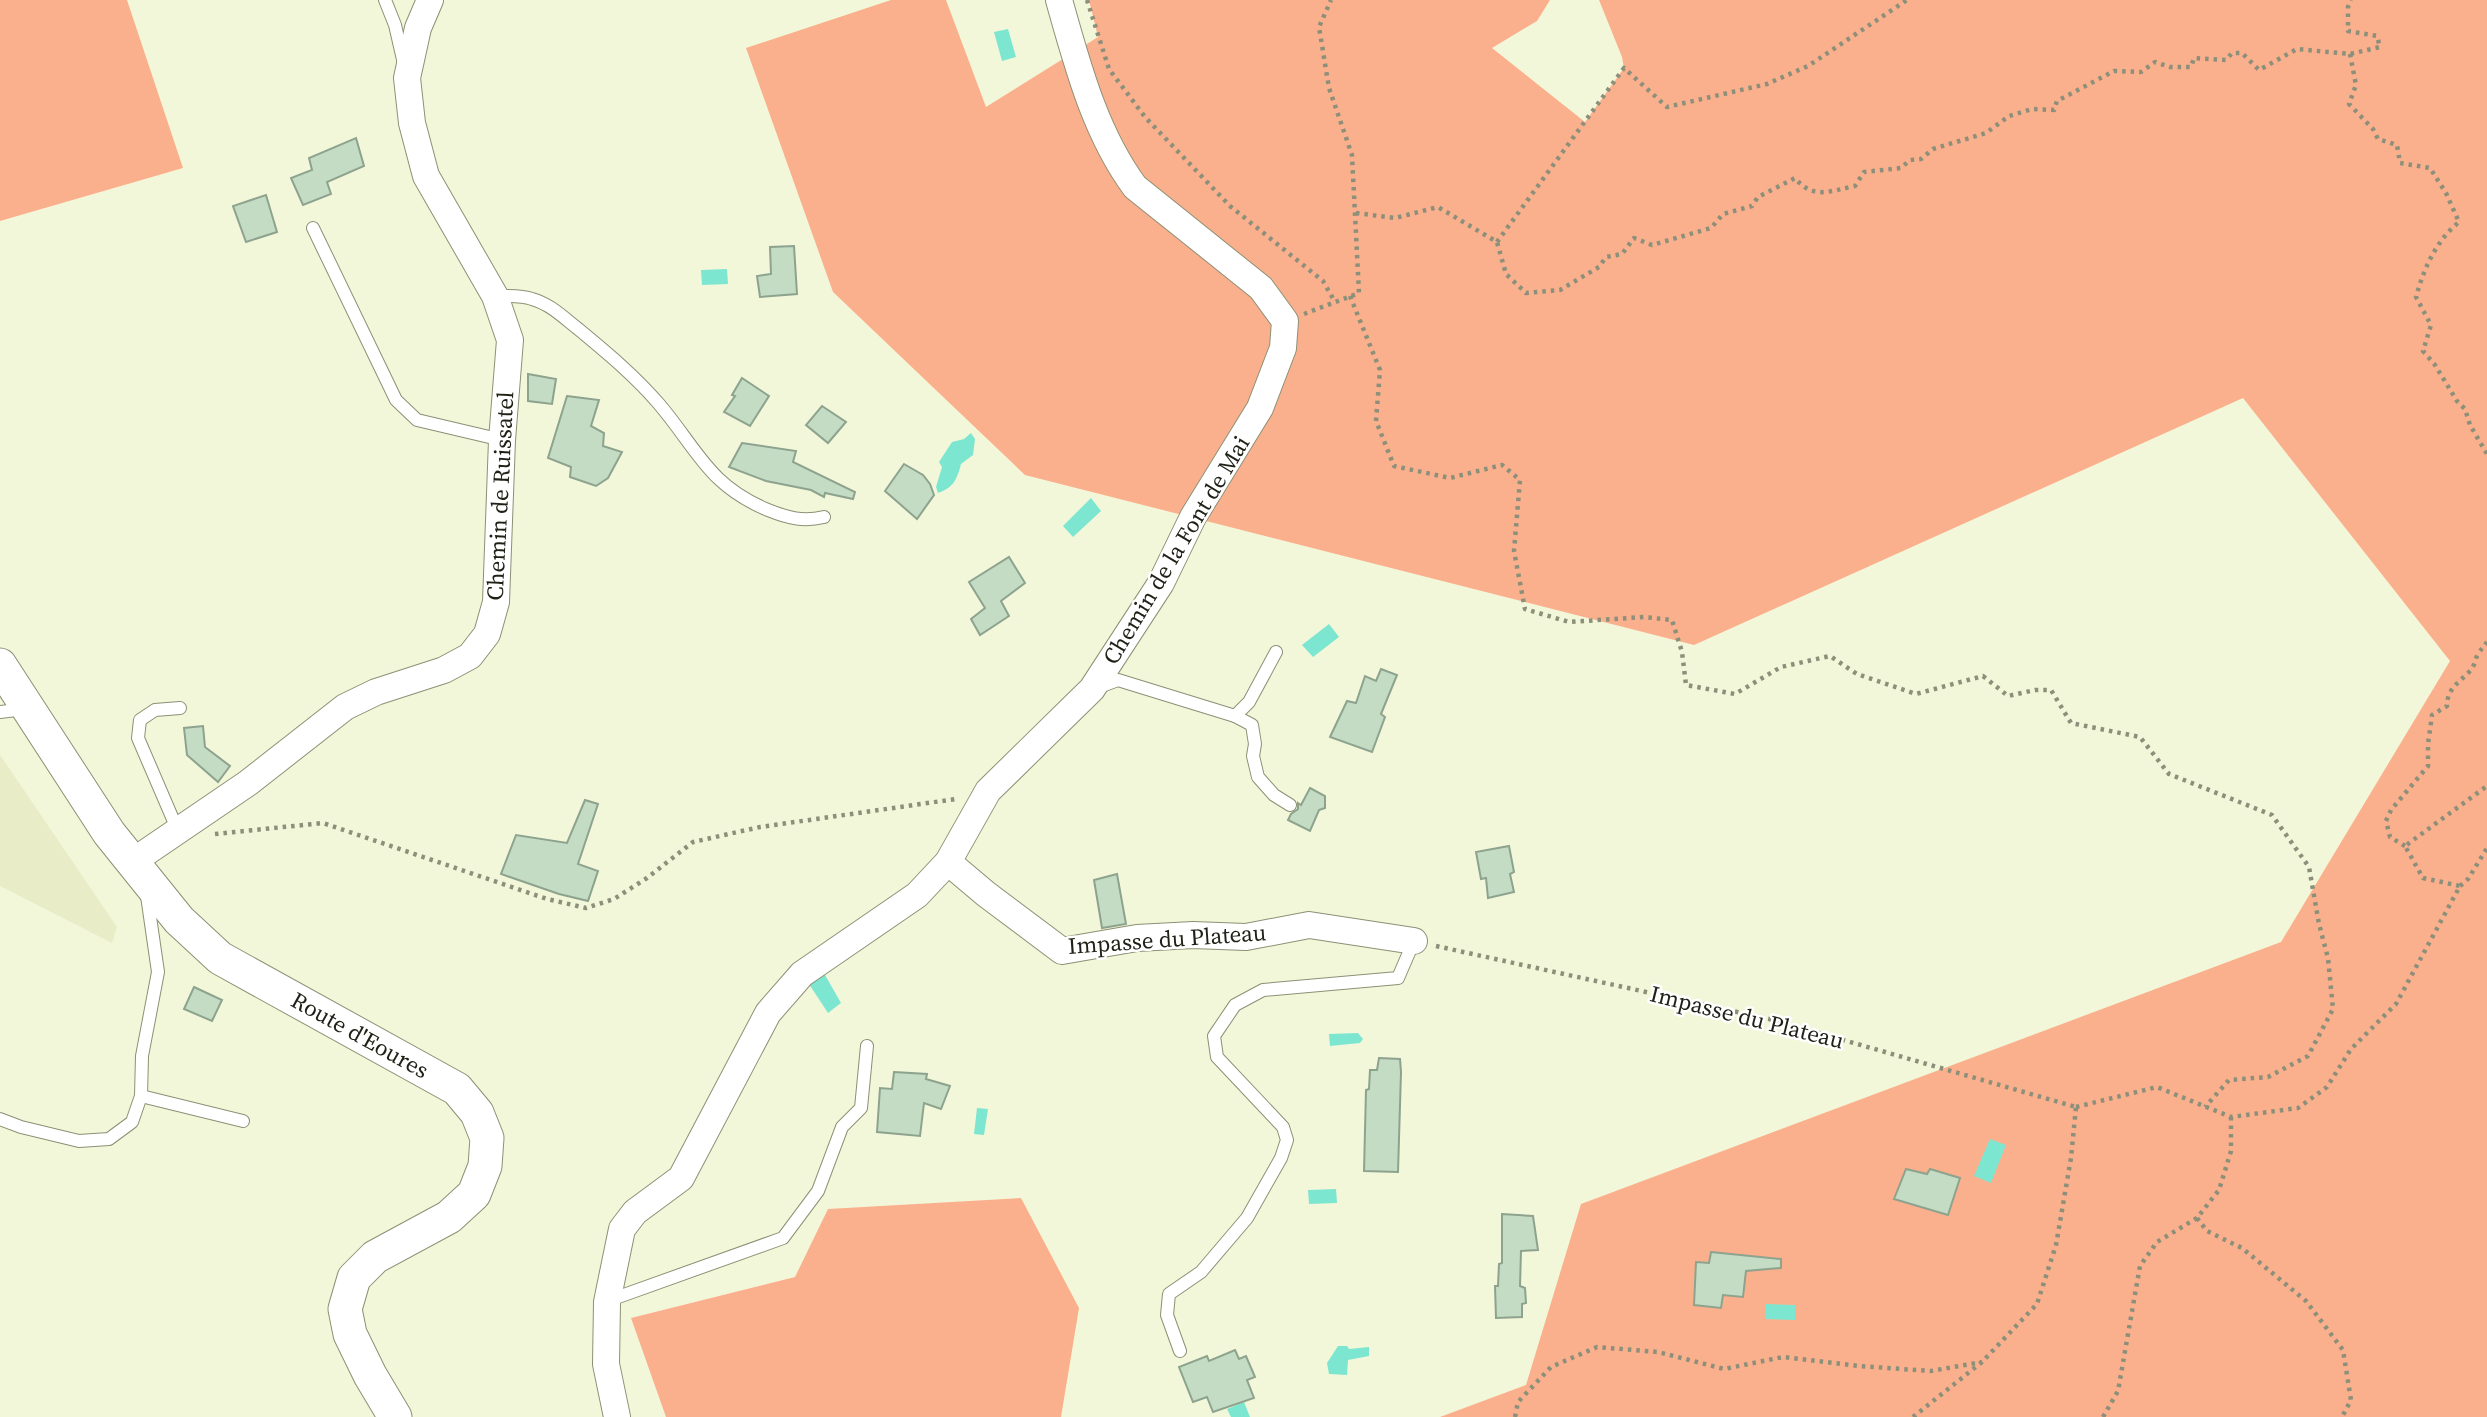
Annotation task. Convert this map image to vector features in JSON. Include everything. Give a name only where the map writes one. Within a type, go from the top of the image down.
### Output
[{"type":"street","name":"Chemin de Ruissatel","points":[[138,870],[178,831],[248,783],[345,707],[376,692],[444,670],[470,656],[487,634],[496,602],[502,440],[510,340],[495,296],[426,176],[412,123],[407,78],[418,28],[430,0]]},
{"type":"street","points":[[1059,0],[1081,81],[1121,168],[1135,187],[1261,288],[1285,321]]},
{"type":"street","name":"Chemin de la Font de Mai","points":[[617,1417],[606,1364],[607,1302],[622,1229],[635,1212],[681,1178],[768,1013],[802,974],[917,895],[948,862],[988,792],[1092,689],[1161,583],[1193,517],[1260,408],[1283,348],[1285,321]]},
{"type":"street","name":"Route d'Eoures","points":[[0,666],[14,710],[179,920],[220,958],[457,1089],[477,1113],[487,1138],[485,1166],[474,1194],[449,1217],[375,1256],[354,1278],[345,1309],[350,1334],[395,1417]]},
{"type":"street","name":"Impasse du Plateau","points":[[948,862],[1062,951],[1137,938],[1193,935],[1246,937],[1309,925],[1414,941]]},
{"type":"lane","points":[[385,0],[395,25],[407,78]]},
{"type":"lane","points":[[313,228],[396,400],[417,420],[502,440]]},
{"type":"lane","points":[[495,296],[527,298],[550,306],[624,366],[660,406],[710,472],[747,502],[787,518],[808,521],[824,517]]},
{"type":"lane","points":[[1235,716],[1249,702],[1276,652]]},
{"type":"lane","points":[[1092,689],[1118,680],[1235,716],[1252,725],[1255,744],[1253,756],[1258,777],[1274,795],[1290,805]]},
{"type":"lane","points":[[178,831],[138,738],[140,720],[155,710],[180,708]]},
{"type":"lane","points":[[0,1119],[79,1141],[108,1139],[132,1122],[141,1096],[142,1056],[158,972],[138,870]]},
{"type":"lane","points":[[1180,1351],[1167,1315],[1170,1294],[1201,1272],[1247,1218],[1281,1158],[1287,1140],[1283,1127],[1217,1057],[1214,1036],[1235,1005],[1264,990],[1398,978],[1414,941]]},
{"type":"lane","points":[[607,1302],[783,1238],[818,1191],[842,1127],[861,1108],[867,1046]]},
{"type":"lane","points":[[141,1096],[243,1121]]},
{"type":"path","points":[[1087,0],[1109,69],[1145,117],[1230,206],[1323,281],[1335,302]]},
{"type":"path","points":[[1285,321],[1359,293],[1352,155],[1329,88],[1318,27],[1331,0]]},
{"type":"path","points":[[1497,243],[1624,68],[1667,107],[1767,84],[1808,66],[1907,0]]},
{"type":"path","points":[[1356,213],[1395,218],[1438,207],[1497,243],[1506,274],[1526,293],[1560,290],[1599,267],[1606,257],[1622,254],[1634,238],[1652,245],[1711,228],[1723,214],[1752,206],[1758,197],[1795,178],[1804,189],[1822,193],[1855,186],[1864,172],[1901,168],[1910,160],[1921,159],[1933,149],[1986,133],[2009,116],[2032,109],[2054,110],[2057,101],[2114,71],[2141,72],[2155,62],[2170,67],[2191,66],[2193,58],[2226,60],[2232,53],[2242,54],[2259,70],[2297,49],[2350,54],[2380,47],[2377,36],[2348,31],[2348,7],[2351,0]]},
{"type":"path","points":[[2350,54],[2356,85],[2349,104],[2373,129],[2378,139],[2397,145],[2400,163],[2430,168],[2446,193],[2459,222],[2445,234],[2422,274],[2417,297],[2431,325],[2423,351],[2465,409],[2470,425],[2487,454]]},
{"type":"path","points":[[1350,296],[1380,370],[1376,421],[1394,466],[1450,478],[1502,465],[1520,480],[1514,551],[1525,609],[1569,622],[1644,617],[1672,620],[1682,652],[1686,685],[1735,694],[1781,667],[1830,656],[1857,674],[1916,694],[1983,676],[2008,696],[2035,690],[2051,690],[2071,723],[2140,737],[2169,775],[2272,815],[2309,867],[2328,958],[2333,1009],[2308,1056],[2268,1077],[2229,1080],[2205,1107]]},
{"type":"path","points":[[2460,886],[2423,878],[2405,846],[2390,837],[2386,821],[2390,810],[2428,766],[2432,715],[2447,706],[2447,696],[2451,688],[2470,670],[2487,642]]},
{"type":"path","points":[[2405,846],[2487,786]]},
{"type":"path","points":[[208,835],[323,823],[547,899],[586,908],[614,898],[636,885],[693,842],[760,827],[947,801],[988,792]]},
{"type":"path","points":[[1913,1417],[1982,1362],[2036,1304],[2056,1245],[2071,1158],[2076,1107],[2157,1087],[2231,1117],[2298,1108],[2327,1087],[2351,1049],[2396,1004],[2460,886],[2468,879],[2487,848]]},
{"type":"path","name":"Impasse du Plateau","points":[[1414,941],[1774,1020],[2076,1107]]},
{"type":"path","points":[[2103,1417],[2118,1391],[2140,1266],[2157,1242],[2197,1218],[2219,1190],[2231,1151],[2231,1117]]},
{"type":"path","points":[[2197,1218],[2207,1231],[2242,1248],[2306,1301],[2343,1350],[2351,1400],[2342,1417]]},
{"type":"path","points":[[1515,1417],[1518,1402],[1551,1367],[1597,1347],[1658,1352],[1724,1369],[1783,1357],[1931,1371],[1982,1362]]},
{"type":"shaded area","points":[[0,0],[127,0],[183,168],[0,221]]},
{"type":"shaded area","points":[[891,0],[946,0],[986,107],[1098,37],[1089,0],[1550,0],[1537,21],[1492,48],[1585,122],[1624,68],[1599,0],[2487,0],[2487,1417],[1440,1417],[1526,1385],[1581,1204],[2281,942],[2450,661],[2243,398],[1694,645],[1025,475],[833,292],[746,48]]},
{"type":"shaded area","points":[[0,755],[117,927],[112,943],[0,886]]},
{"type":"shaded area","points":[[1021,1198],[1079,1308],[1061,1417],[666,1417],[631,1318],[795,1277],[828,1209]]},
{"type":"water","points":[[1008,29],[1016,57],[1002,61],[994,32]]},
{"type":"water","points":[[727,269],[728,284],[702,285],[701,270]]},
{"type":"water","points":[[971,433],[975,439],[973,455],[961,464],[951,486],[938,493],[936,487],[942,467],[939,462],[952,442],[964,439]]},
{"type":"water","points":[[1091,498],[1101,511],[1073,537],[1063,526]]},
{"type":"water","points":[[1329,624],[1339,637],[1313,657],[1302,645]]},
{"type":"water","points":[[821,968],[841,1003],[828,1013],[807,981]]},
{"type":"water","points":[[1358,1033],[1363,1039],[1360,1043],[1330,1046],[1329,1034]]},
{"type":"water","points":[[977,1108],[988,1109],[984,1135],[974,1134]]},
{"type":"water","points":[[1990,1139],[2006,1145],[1991,1183],[1974,1176]]},
{"type":"water","points":[[1336,1189],[1337,1203],[1309,1204],[1308,1190]]},
{"type":"water","points":[[1766,1304],[1795,1305],[1795,1320],[1765,1319]]},
{"type":"water","points":[[1338,1346],[1347,1346],[1349,1349],[1369,1347],[1369,1356],[1348,1360],[1347,1375],[1329,1374],[1327,1363]]},
{"type":"water","points":[[1244,1402],[1250,1417],[1231,1417],[1227,1409]]},
{"type":"building","points":[[356,138],[364,166],[327,182],[331,194],[303,205],[291,178],[312,170],[309,158]]},
{"type":"building","points":[[266,195],[277,232],[246,242],[233,206]]},
{"type":"building","points":[[794,246],[797,294],[760,297],[757,276],[771,274],[770,247]]},
{"type":"building","points":[[528,374],[556,379],[552,404],[528,401]]},
{"type":"building","points":[[742,378],[769,396],[750,426],[724,412],[735,396],[732,395]]},
{"type":"building","points":[[567,396],[599,400],[591,426],[604,433],[603,446],[622,452],[608,478],[596,486],[570,477],[571,467],[548,458]]},
{"type":"building","points":[[822,406],[846,422],[828,443],[806,425]]},
{"type":"building","points":[[742,443],[796,451],[793,462],[855,492],[853,499],[825,493],[824,497],[811,490],[766,481],[729,467]]},
{"type":"building","points":[[904,464],[923,475],[934,495],[917,519],[885,491]]},
{"type":"building","points":[[1009,557],[1025,583],[1001,601],[1009,616],[980,635],[971,619],[985,608],[969,582]]},
{"type":"building","points":[[1381,669],[1397,675],[1381,714],[1385,717],[1372,752],[1330,737],[1347,701],[1356,703],[1365,676],[1376,681]]},
{"type":"building","points":[[203,726],[205,747],[230,766],[218,782],[187,755],[184,728]]},
{"type":"building","points":[[1310,788],[1325,796],[1325,808],[1319,810],[1310,831],[1288,820],[1298,809],[1298,803],[1301,805]]},
{"type":"building","points":[[585,800],[598,804],[578,864],[598,871],[588,901],[501,874],[516,835],[567,843]]},
{"type":"building","points":[[1509,846],[1514,872],[1510,874],[1514,892],[1488,898],[1486,878],[1481,879],[1476,852]]},
{"type":"building","points":[[1117,874],[1126,924],[1102,928],[1094,880]]},
{"type":"building","points":[[194,987],[222,1000],[212,1021],[184,1009]]},
{"type":"building","points":[[1379,1058],[1400,1059],[1398,1172],[1364,1171],[1366,1090],[1369,1089],[1370,1070],[1377,1070]]},
{"type":"building","points":[[894,1072],[927,1074],[926,1079],[950,1086],[941,1109],[924,1103],[920,1136],[877,1132],[880,1088],[892,1089]]},
{"type":"building","points":[[1906,1169],[1927,1174],[1930,1169],[1960,1178],[1948,1215],[1894,1199]]},
{"type":"building","points":[[1502,1214],[1533,1216],[1538,1250],[1521,1251],[1520,1286],[1525,1288],[1526,1303],[1522,1304],[1522,1317],[1496,1318],[1495,1286],[1498,1286],[1499,1264],[1502,1263]]},
{"type":"building","points":[[1711,1252],[1781,1259],[1781,1268],[1746,1271],[1743,1297],[1723,1295],[1721,1308],[1694,1305],[1696,1262],[1709,1263]]},
{"type":"building","points":[[1235,1350],[1239,1359],[1246,1356],[1255,1377],[1247,1380],[1254,1398],[1213,1412],[1207,1397],[1193,1402],[1179,1367],[1207,1356],[1209,1361]]}]
